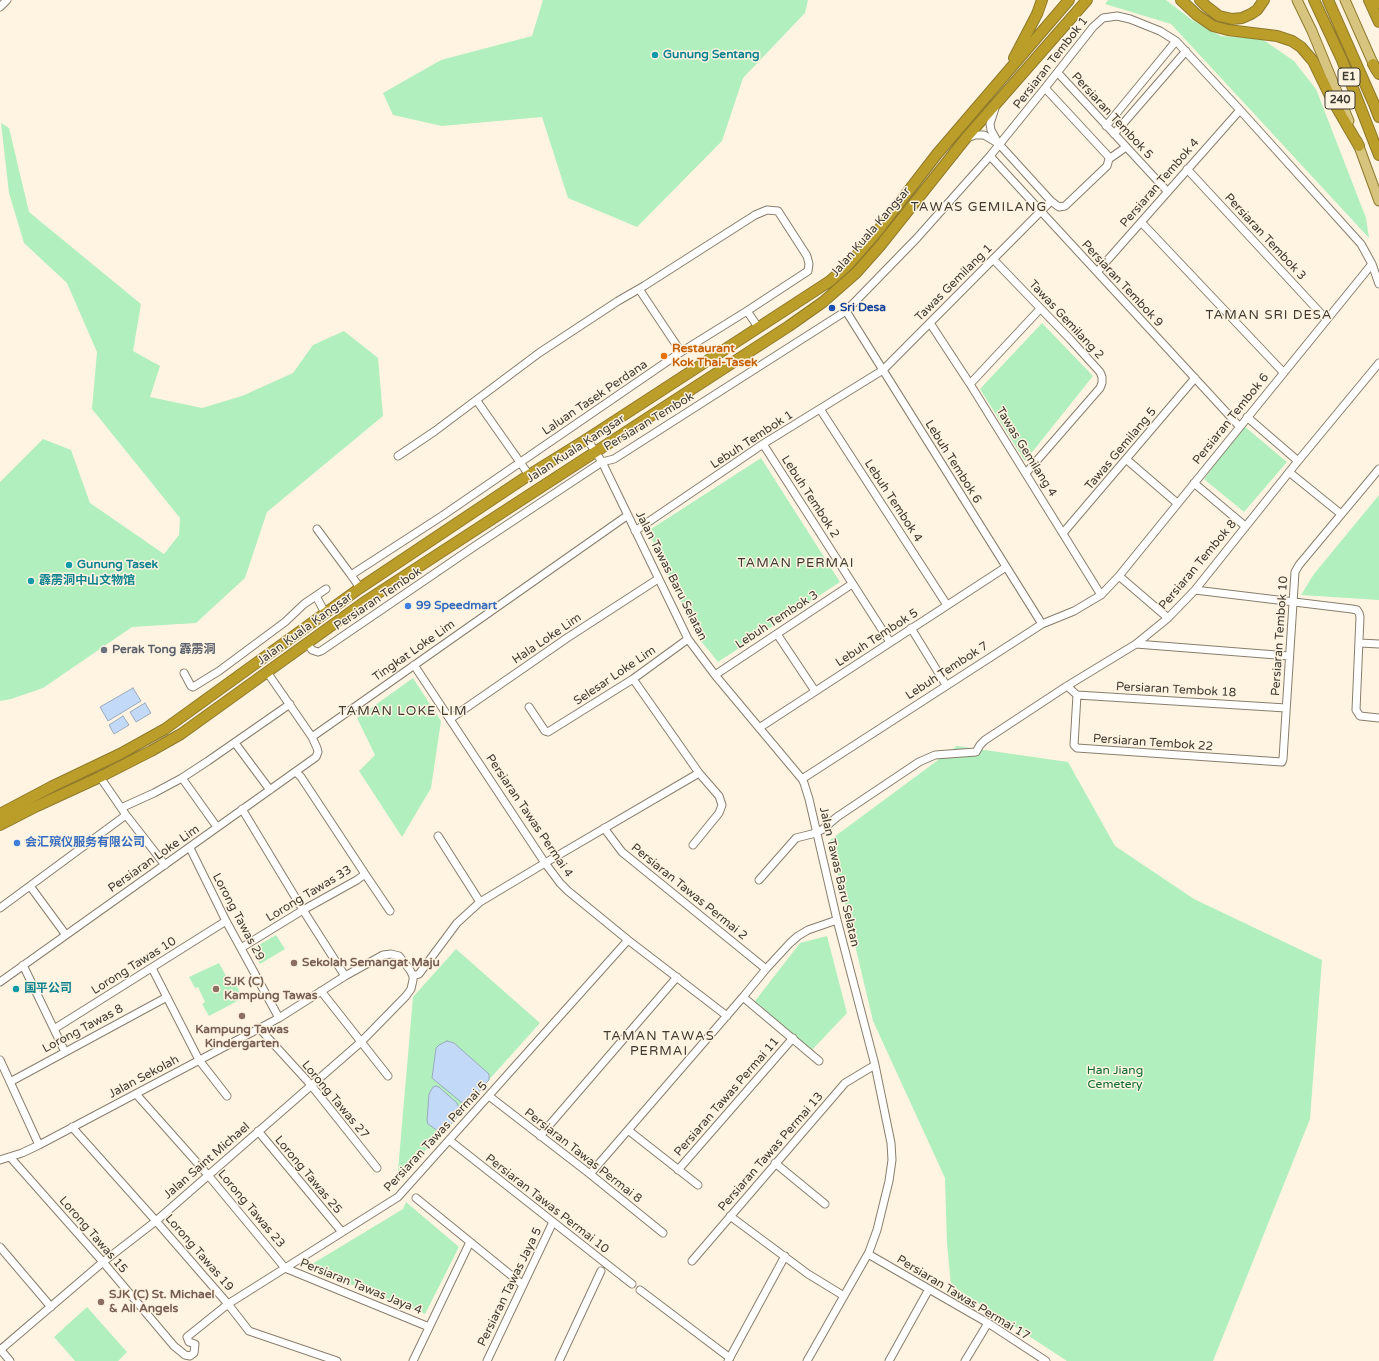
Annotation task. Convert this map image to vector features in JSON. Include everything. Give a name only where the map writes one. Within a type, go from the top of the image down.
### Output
[{"type":"highway","points":[[1011,68],[1015,54],[1037,14],[1042,0]]},
{"type":"highway","name":"Jalan Kuala Kangsar","points":[[0,814],[51,787],[120,754],[164,729],[360,588],[529,475],[587,440],[830,281],[848,265],[876,233],[936,154],[1069,0]]},
{"type":"highway","name":"Jalan Kuala Kangsar","points":[[0,825],[100,777],[181,734],[363,603],[596,453],[670,402],[789,326],[823,302],[856,273],[880,246],[966,138],[1087,0]]},
{"type":"highway","points":[[1078,10],[1090,0]]},
{"type":"highway","points":[[1181,0],[1197,15],[1213,26],[1228,30],[1277,36],[1292,41],[1301,47],[1313,61],[1330,96],[1359,146]]},
{"type":"highway","points":[[1200,0],[1219,16],[1232,19],[1242,18],[1251,14],[1257,10],[1264,0]]},
{"type":"highway","name":"E1","points":[[1314,0],[1342,60],[1379,155]]},
{"type":"highway","name":"E1","points":[[1328,0],[1379,117]]},
{"type":"highway","points":[[1369,0],[1379,22]]},
{"type":"highway","points":[[1373,64],[1379,74]]},
{"type":"highway","points":[[744,354],[746,349],[757,338],[758,327],[770,330],[782,325],[789,326]]},
{"type":"main road","name":"240","points":[[1297,0],[1312,31],[1359,146],[1379,201]]},
{"type":"main road","points":[[1345,0],[1379,78]]},
{"type":"street","points":[[0,7],[7,0]]},
{"type":"street","name":"Persiaran Tembok 1","points":[[846,311],[917,238],[990,156],[1058,73],[1098,21],[1110,16],[1130,19],[1160,31],[1176,41],[1361,244],[1372,264],[1379,284]]},
{"type":"street","points":[[1106,126],[1176,41]]},
{"type":"street","points":[[1114,134],[1186,52]]},
{"type":"street","name":"Persiaran Tembok 5","points":[[1058,73],[1168,191]]},
{"type":"street","points":[[1045,88],[1108,156],[1109,159]]},
{"type":"street","points":[[998,101],[992,114],[990,124],[991,130],[999,144],[1059,207],[1065,206],[1106,166],[1109,159],[1126,147]]},
{"type":"street","name":"Persiaran Tembok 4","points":[[1097,272],[1240,110]]},
{"type":"street","points":[[966,138],[975,135],[984,135],[999,144]]},
{"type":"street","name":"Persiaran Tembok 9","points":[[990,156],[1239,426]]},
{"type":"street","name":"Persiaran Tembok 3","points":[[1187,169],[1326,320]]},
{"type":"street","name":"Tawas Gemilang 1","points":[[883,370],[1051,200]]},
{"type":"street","name":"Laluan Tasek Perdana","points":[[351,575],[442,516],[681,352],[808,271],[809,264],[807,256],[778,211],[767,210],[755,215],[639,289]]},
{"type":"street","points":[[1141,222],[1283,372]]},
{"type":"street","name":"Tawas Gemilang 2","points":[[993,259],[1100,372],[1102,377],[1100,388],[1026,473]]},
{"type":"street","name":"Persiaran Tembok 6","points":[[1108,589],[1246,417],[1372,264]]},
{"type":"street","points":[[398,456],[477,401],[539,353],[618,301],[639,289],[681,352]]},
{"type":"street","points":[[970,384],[1040,308]]},
{"type":"street","points":[[747,311],[758,327]]},
{"type":"street","name":"Lebuh Tembok 6","points":[[846,311],[1042,624]]},
{"type":"street","name":"Persiaran Tembok","points":[[307,643],[312,650],[318,652],[321,651],[602,462],[614,459],[846,311]]},
{"type":"street","name":"Tawas Gemilang 4","points":[[930,323],[1026,473],[1101,595]]},
{"type":"street","name":"Persiaran Tembok 8","points":[[816,833],[837,817],[919,762],[934,755],[976,752],[985,740],[1067,686],[1136,644],[1168,618],[1195,590],[1245,526],[1379,364]]},
{"type":"street","name":"Lebuh Tembok 1","points":[[636,531],[763,444],[883,370]]},
{"type":"street","name":"Tawas Gemilang 5","points":[[1063,533],[1195,378]]},
{"type":"street","points":[[477,401],[529,475]]},
{"type":"street","name":"Lebuh Tembok 4","points":[[820,409],[948,605]]},
{"type":"street","points":[[1246,417],[1298,461]]},
{"type":"street","name":"Jalan Tawas Baru Selatan","points":[[587,440],[602,462],[688,639],[759,728],[802,778],[809,799],[837,920],[875,1065],[891,1143],[892,1160],[889,1181],[877,1230],[868,1254],[807,1361]]},
{"type":"street","name":"Lebuh Tembok 2","points":[[763,444],[890,642]]},
{"type":"street","points":[[1126,459],[1177,503]]},
{"type":"street","name":"Persiaran Tembok 10","points":[[1282,762],[1294,574],[1296,569],[1379,469]]},
{"type":"street","points":[[1289,472],[1341,514]]},
{"type":"street","points":[[1194,483],[1245,526]]},
{"type":"street","name":"Tingkat Loke Lim","points":[[312,737],[628,515]]},
{"type":"street","points":[[317,529],[360,588]]},
{"type":"street","name":"Lebuh Tembok 5","points":[[759,728],[1006,567]]},
{"type":"street","points":[[1119,576],[1168,618]]},
{"type":"street","name":"Hala Loke Lim","points":[[450,719],[568,638],[658,579]]},
{"type":"street","name":"Lebuh Tembok 3","points":[[715,674],[852,584]]},
{"type":"street","points":[[184,672],[191,686],[193,687],[219,671],[285,622],[304,604],[326,589]]},
{"type":"street","name":"Lebuh Tembok 7","points":[[802,778],[1042,624],[1074,611],[1101,595],[1108,589]]},
{"type":"street","points":[[1195,590],[1357,610],[1360,614],[1360,642],[1356,710],[1358,714],[1362,716],[1379,718]]},
{"type":"street","points":[[316,596],[325,613]]},
{"type":"street","points":[[912,628],[946,685]]},
{"type":"street","points":[[777,634],[815,691]]},
{"type":"street","name":"Selesar Loke Lim","points":[[529,707],[545,730],[548,732],[553,730],[633,679],[688,639]]},
{"type":"street","points":[[1360,642],[1379,644]]},
{"type":"street","points":[[1136,644],[1289,656]]},
{"type":"street","name":"Persiaran Tawas Permai 4","points":[[414,665],[544,863],[568,891],[628,940],[727,1016]]},
{"type":"street","points":[[219,671],[227,683]]},
{"type":"street","points":[[267,672],[312,737]]},
{"type":"street","points":[[633,679],[699,773],[719,796],[722,805],[719,813],[693,845]]},
{"type":"street","points":[[1067,686],[1078,695]]},
{"type":"street","name":"Persiaran Tembok 18","points":[[1078,695],[1286,708]]},
{"type":"street","name":"Persiaran Tembok 22","points":[[1078,695],[1074,744],[1077,748],[1282,762]]},
{"type":"street","points":[[0,908],[30,886],[123,811],[182,778],[236,743],[290,704]]},
{"type":"street","name":"Persiaran Loke Lim","points":[[0,982],[316,757],[318,752],[312,737]]},
{"type":"street","points":[[236,743],[270,790]]},
{"type":"street","name":"Lorong Tawas 33","points":[[241,948],[302,910],[357,880],[365,874],[301,777],[296,772]]},
{"type":"street","name":"Jalan Saint Michael","points":[[0,1350],[103,1262],[156,1221],[361,1042],[406,996],[417,974],[457,924],[480,902],[699,773]]},
{"type":"street","points":[[100,777],[123,811],[165,865]]},
{"type":"street","points":[[182,778],[217,827]]},
{"type":"street","points":[[242,810],[302,910],[346,976]]},
{"type":"street","name":"Persiaran Tawas Permai 2","points":[[604,828],[622,852],[766,969]]},
{"type":"street","points":[[760,880],[794,840],[798,837],[816,833]]},
{"type":"street","points":[[438,836],[480,902]]},
{"type":"street","name":"Lorong Tawas 29","points":[[190,848],[226,921],[279,1018]]},
{"type":"street","points":[[365,874],[390,912]]},
{"type":"street","points":[[30,886],[66,935]]},
{"type":"street","points":[[590,1174],[766,969],[798,936],[808,930],[837,920]]},
{"type":"street","name":"Lorong Tawas 10","points":[[54,1029],[226,921]]},
{"type":"street","name":"Persiaran Tawas Permai 5","points":[[186,1337],[228,1304],[398,1197],[628,940]]},
{"type":"street","name":"Jalan Sekolah","points":[[0,1160],[22,1153],[39,1145],[279,1018],[346,976],[383,955],[391,954],[399,956],[417,974]]},
{"type":"street","points":[[23,965],[65,1052]]},
{"type":"street","points":[[152,968],[199,1060],[227,1096]]},
{"type":"street","points":[[540,1136],[677,977]]},
{"type":"street","points":[[322,991],[388,1076]]},
{"type":"street","name":"Lorong Tawas 8","points":[[10,1082],[167,997]]},
{"type":"street","points":[[743,997],[819,1061]]},
{"type":"street","name":"Lorong Tawas 27","points":[[259,1028],[311,1086],[377,1168]]},
{"type":"street","name":"Persiaran Tawas Permai 11","points":[[678,1170],[793,1038]]},
{"type":"street","points":[[0,1060],[39,1145]]},
{"type":"street","name":"Persiaran Tawas Permai 13","points":[[692,1261],[845,1083],[875,1065]]},
{"type":"street","name":"Lorong Tawas 23","points":[[136,1094],[208,1175],[285,1268]]},
{"type":"street","name":"Persiaran Tawas Permai 8","points":[[489,1096],[590,1174],[662,1233]]},
{"type":"street","name":"Lorong Tawas 19","points":[[72,1127],[156,1221],[228,1304],[249,1331],[337,1361]]},
{"type":"street","points":[[628,1130],[698,1185]]},
{"type":"street","name":"Lorong Tawas 25","points":[[258,1131],[342,1232]]},
{"type":"street","name":"Persiaran Tawas Permai 10","points":[[449,1140],[632,1284]]},
{"type":"street","name":"Lorong Tawas 15","points":[[10,1157],[103,1262],[174,1346],[185,1355],[190,1356],[193,1355],[194,1344],[187,1340],[186,1337]]},
{"type":"street","points":[[775,1163],[825,1204]]},
{"type":"street","points":[[416,1198],[523,1285]]},
{"type":"street","points":[[730,1216],[808,1274],[844,1296]]},
{"type":"street","name":"Persiaran Tawas Jaya 5","points":[[487,1361],[554,1222]]},
{"type":"street","points":[[413,1361],[470,1242]]},
{"type":"street","points":[[0,1247],[51,1307]]},
{"type":"street","name":"Persiaran Tawas Permai 17","points":[[868,1254],[988,1323],[1046,1361]]},
{"type":"street","points":[[640,1290],[729,1359],[785,1256]]},
{"type":"street","name":"Persiaran Tawas Jaya 4","points":[[285,1268],[429,1326]]},
{"type":"street","points":[[559,1361],[601,1271]]},
{"type":"street","points":[[889,1361],[929,1289]]},
{"type":"street","points":[[965,1361],[988,1323]]},
{"type":"street","points":[[0,1350],[10,1361]]},
{"type":"green space","points":[[543,0],[808,0],[805,13],[743,78],[722,141],[637,227],[568,198],[542,117],[442,126],[393,115],[383,93],[441,60],[532,36]]},
{"type":"green space","points":[[1108,0],[1166,0],[1192,20],[1221,36],[1262,39],[1294,61],[1316,89],[1366,218],[1369,238],[1171,24],[1105,4]]},
{"type":"green space","points":[[1,123],[9,128],[29,212],[141,304],[133,351],[160,366],[150,397],[202,408],[242,396],[293,373],[313,345],[344,331],[378,358],[383,416],[267,512],[245,578],[196,623],[132,627],[43,688],[11,699],[0,701],[0,482],[43,439],[71,450],[90,503],[164,554],[179,535],[180,518],[92,409],[97,352],[67,283],[24,243],[9,193]]},
{"type":"green space","points":[[1042,323],[1093,376],[1025,461],[980,389]]},
{"type":"green space","points":[[1244,426],[1287,462],[1244,512],[1204,479]]},
{"type":"green space","points":[[761,458],[840,582],[718,662],[697,636],[648,531]]},
{"type":"green space","points":[[1379,495],[1379,600],[1301,595],[1314,574]]},
{"type":"green space","points":[[413,678],[441,721],[431,788],[402,837],[359,771],[375,755],[357,718]]},
{"type":"green space","name":"Han Jiang Cemetery","points":[[957,746],[1068,762],[1115,846],[1194,899],[1322,960],[1310,1119],[1213,1361],[1067,1361],[951,1285],[947,1244],[945,1178],[873,1021],[830,840]]},
{"type":"green space","points":[[276,935],[285,949],[260,964],[252,949]]},
{"type":"green space","points":[[827,936],[847,1013],[811,1051],[755,1001],[800,943]]},
{"type":"green space","points":[[456,949],[540,1023],[397,1182],[413,997]]},
{"type":"green space","points":[[219,963],[232,987],[236,985],[243,998],[209,1016],[202,1004],[205,1002],[198,987],[195,988],[189,977]]},
{"type":"green space","points":[[406,1202],[459,1247],[425,1314],[307,1267],[403,1209]]},
{"type":"green space","points":[[87,1307],[127,1352],[118,1361],[75,1361],[54,1337]]},
{"type":"water","points":[[133,688],[141,701],[108,721],[100,707]]},
{"type":"water","points":[[145,703],[151,713],[136,722],[130,712]]},
{"type":"water","points":[[123,716],[129,725],[114,734],[109,725]]},
{"type":"water","points":[[447,1041],[454,1043],[489,1074],[489,1080],[470,1103],[461,1102],[432,1078],[436,1048]]},
{"type":"water","points":[[436,1086],[457,1103],[460,1110],[458,1116],[447,1129],[441,1131],[438,1131],[428,1124],[427,1121],[429,1094],[433,1087]]},
{"type":"place","name":"Gunung Sentang","points":[[655,55]]},
{"type":"place","name":"Sri Desa","points":[[832,308]]},
{"type":"place","name":"Restaurant Kok Thai-Tasek","points":[[664,356]]},
{"type":"place","name":"Gunung Tasek","points":[[69,565]]},
{"type":"place","name":"霹雳洞中山文物馆","points":[[31,581]]},
{"type":"place","name":"99 Speedmart","points":[[408,606]]},
{"type":"place","name":"Perak Tong 霹雳洞","points":[[104,650]]},
{"type":"place","name":"会汇殡仪服务有限公司","points":[[17,843]]},
{"type":"place","name":"Sekolah Semangat Maju","points":[[294,963]]},
{"type":"place","name":"国平公司","points":[[16,989]]},
{"type":"place","name":"SJK (C) Kampung Tawas","points":[[216,989]]},
{"type":"place","name":"Kampung Tawas Kindergarten","points":[[242,1016]]},
{"type":"place","name":"SJK (C) St. Michael & All Angels","points":[[101,1302]]},
{"type":"district","name":"TAWAS GEMILANG","points":[[979,208]]},
{"type":"district","name":"TAMAN SRI DESA","points":[[1269,316]]},
{"type":"district","name":"TAMAN PERMAI","points":[[796,564]]},
{"type":"district","name":"TAMAN LOKE LIM","points":[[403,712]]},
{"type":"district","name":"TAMAN TAWAS PERMAI","points":[[659,1044]]}]
